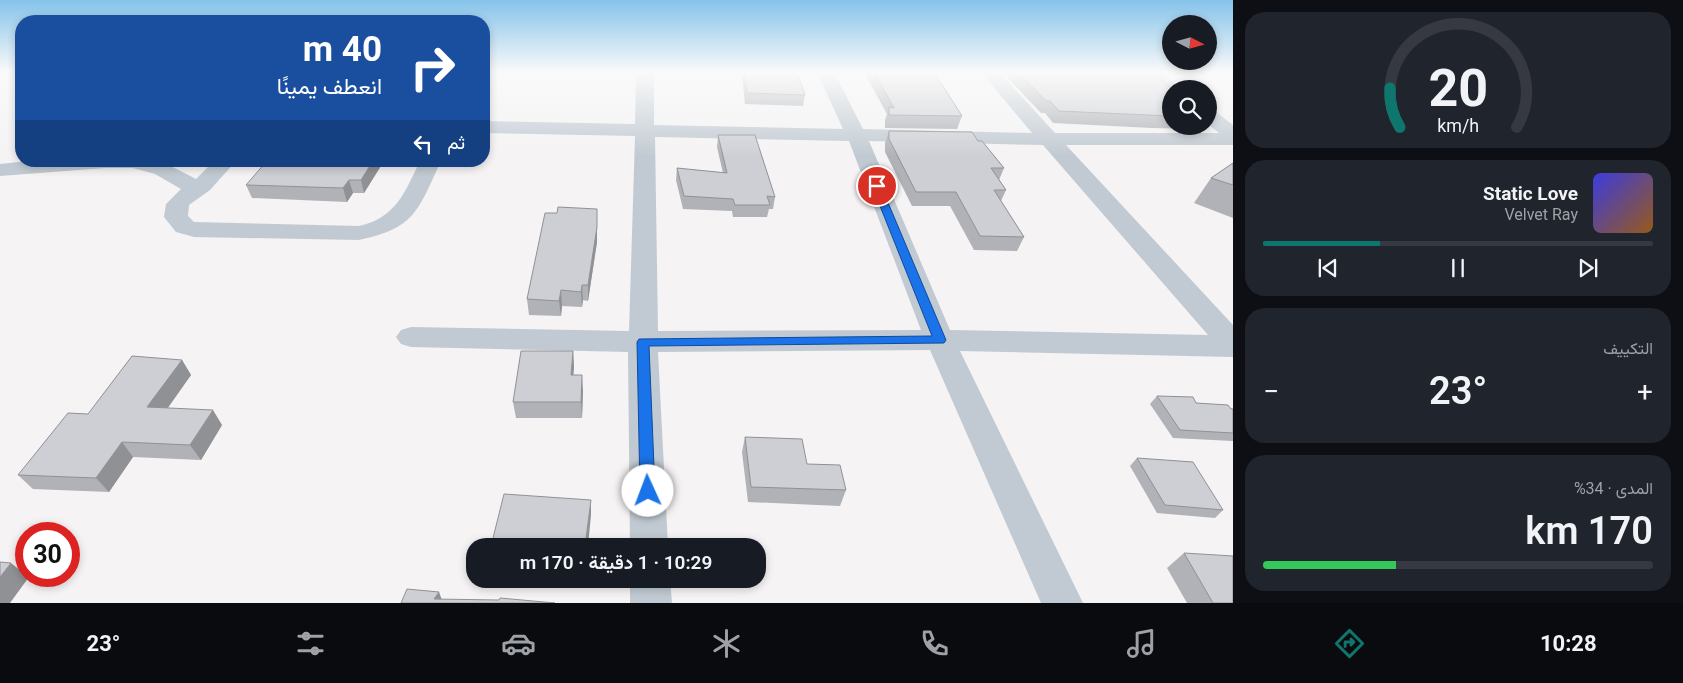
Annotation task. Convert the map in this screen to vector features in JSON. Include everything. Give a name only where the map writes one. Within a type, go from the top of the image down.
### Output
[{"type":"street","points":[[645,100],[643,342],[649,538]]},
{"type":"street","points":[[839,100],[856,134],[940,340],[1062,603]]},
{"type":"street","points":[[1015,100],[1233,345]]},
{"type":"street","points":[[1217,122],[1233,134]]},
{"type":"street","points":[[490,127],[1050,139],[1233,139]]},
{"type":"street","points":[[8,169],[36,167]]},
{"type":"street","points":[[156,167],[182,179],[195,189]]},
{"type":"street","points":[[219,167],[184,197],[176,210],[176,217],[179,223],[194,230],[359,233],[388,225],[404,213],[427,167]]},
{"type":"street","points":[[411,336],[643,342],[940,340],[1233,345]]},
{"type":"street","points":[[650,588],[651,603]]},
{"type":"building","points":[[890,100],[952,100],[962,116],[889,115],[889,107],[894,108]]},
{"type":"building","points":[[1045,100],[1162,100],[1162,116],[1059,111],[1050,101]]},
{"type":"building","points":[[889,131],[972,132],[1004,168],[991,168],[1006,190],[994,190],[1024,237],[980,236],[956,192],[916,192],[889,139]]},
{"type":"building","points":[[718,135],[755,135],[775,197],[767,196],[770,205],[735,205],[733,199],[684,196],[677,168],[727,173]]},
{"type":"building","points":[[1233,163],[1233,185],[1211,178]]},
{"type":"building","points":[[262,167],[369,167],[361,180],[349,180],[343,188],[246,185]]},
{"type":"building","points":[[558,207],[597,209],[597,227],[588,285],[582,285],[581,292],[561,290],[559,301],[527,299],[545,213],[557,213]]},
{"type":"building","points":[[521,351],[573,351],[571,375],[582,375],[581,402],[513,402]]},
{"type":"building","points":[[132,356],[182,360],[147,407],[213,410],[190,445],[122,442],[96,478],[18,475],[68,413],[88,414]]},
{"type":"building","points":[[1157,396],[1193,397],[1196,403],[1228,405],[1233,409],[1233,433],[1180,430]]},
{"type":"building","points":[[745,437],[802,439],[807,464],[840,465],[846,490],[751,487]]},
{"type":"building","points":[[1137,458],[1193,462],[1223,510],[1165,505]]},
{"type":"building","points":[[504,494],[591,500],[586,538],[493,538]]},
{"type":"building","points":[[1184,553],[1233,556],[1233,603],[1213,603]]},
{"type":"building","points":[[0,562],[11,563],[0,577]]},
{"type":"building","points":[[407,589],[439,592],[434,599],[499,600],[500,598],[555,603],[401,603]]},
{"type":"route","points":[[648,491],[643,342],[940,340],[877,186]]}]
